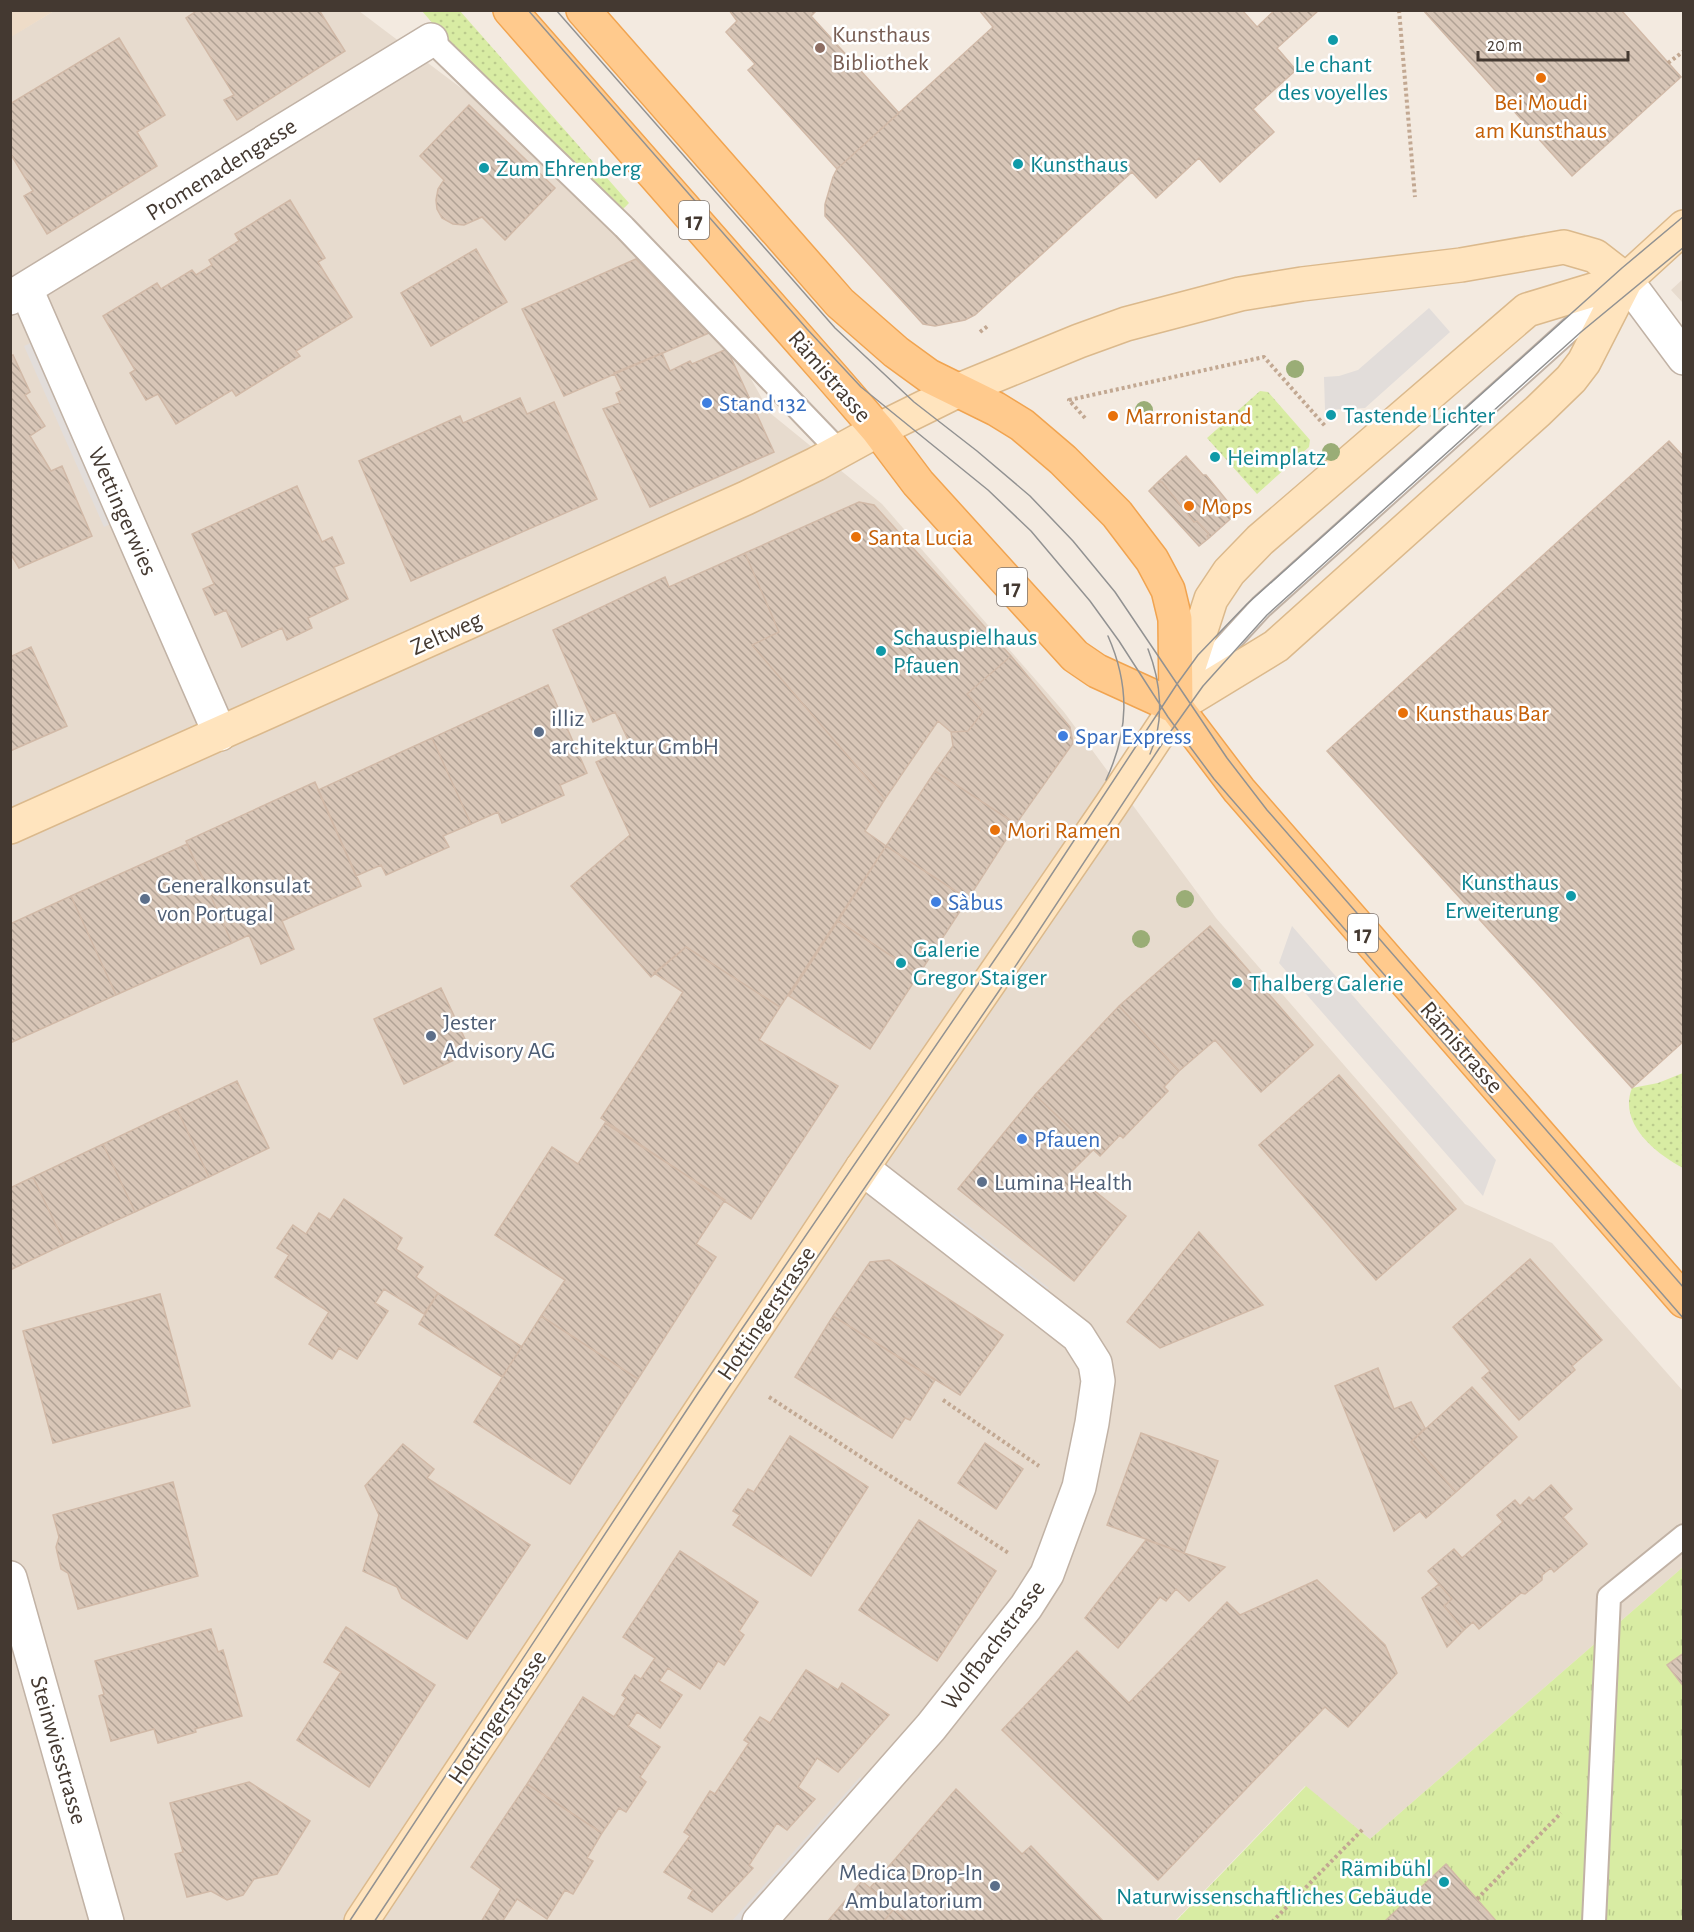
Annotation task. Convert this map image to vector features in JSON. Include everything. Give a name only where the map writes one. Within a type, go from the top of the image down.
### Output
[{"type":"main road","name":"Rämistrasse","points":[[510,10],[878,430],[918,483],[1075,656],[1097,671],[1176,707],[1239,790],[1683,1301]]},
{"type":"main road","name":"17","points":[[583,10],[840,303],[896,352],[929,376],[957,392],[996,409],[1022,425],[1063,460],[1117,514],[1152,560],[1168,591],[1175,619],[1176,707]]},
{"type":"street","name":"Promenadengasse","points":[[18,294],[431,40]]},
{"type":"street","points":[[1176,707],[1276,646],[1538,411],[1570,380],[1584,362],[1626,280],[1683,227]]},
{"type":"street","points":[[878,430],[957,392],[1126,324],[1240,294],[1291,285],[1461,265],[1564,247],[1595,255],[1626,280],[1683,358]]},
{"type":"street","points":[[1176,707],[1211,599],[1229,572],[1260,540],[1527,310],[1626,280]]},
{"type":"street","name":"Wettingerwies","points":[[18,294],[220,734]]},
{"type":"street","name":"Zeltweg","points":[[10,827],[746,498],[878,430]]},
{"type":"street","name":"Hottingerstrasse","points":[[361,1922],[862,1168],[1176,707]]},
{"type":"street","name":"Wolfbachstrasse","points":[[759,1922],[931,1728],[1026,1607],[1047,1574],[1079,1487],[1098,1381],[1095,1363],[1078,1336],[862,1168]]},
{"type":"street","name":"Steinwiesstrasse","points":[[10,1578],[107,1922]]},
{"type":"lane","points":[[431,40],[624,227],[838,452]]},
{"type":"lane","points":[[1594,1922],[1609,1597],[1683,1536]]},
{"type":"path","points":[[1399,10],[1415,197]]},
{"type":"path","points":[[1668,63],[1683,51]]},
{"type":"path","points":[[1070,400],[1264,357],[1329,430]]},
{"type":"path","points":[[769,1397],[1016,1558]]},
{"type":"path","points":[[943,1400],[1043,1469]]},
{"type":"path","points":[[1477,1899],[1601,1771]]},
{"type":"path","points":[[1272,1922],[1364,1828]]},
{"type":"shaded area","points":[[11,10],[54,10],[54,11],[11,37]]},
{"type":"shaded area","points":[[54,11],[359,11],[469,94],[731,343],[770,413],[882,504],[1064,712],[1216,918],[1465,1204],[1552,1243],[1683,1391],[1683,1567],[1370,1839],[1305,1786],[1175,1921],[11,1921],[10,37]]},
{"type":"shaded area","points":[[1683,279],[1683,303],[1671,290]]},
{"type":"shaded area","points":[[1429,308],[1450,332],[1365,408],[1325,410],[1324,377],[1339,376],[1358,370]]},
{"type":"shaded area","points":[[37,340],[117,521],[104,527],[24,346]]},
{"type":"shaded area","points":[[1292,926],[1496,1160],[1483,1196],[1279,963]]},
{"type":"shaded area","points":[[951,1212],[1049,1288],[1039,1301],[941,1225]]},
{"type":"shaded area","points":[[860,1777],[870,1787],[750,1921],[731,1922]]},
{"type":"green space","points":[[422,11],[460,11],[629,203],[622,210],[441,33]]},
{"type":"green space","points":[[1260,391],[1268,392],[1310,440],[1309,447],[1257,494],[1207,438]]},
{"type":"green space","points":[[1683,1073],[1683,1168],[1661,1154],[1642,1135],[1630,1113],[1629,1101],[1632,1088],[1658,1083]]},
{"type":"green space","points":[[1683,1567],[1683,1921],[1175,1922],[1306,1786],[1370,1839]]},
{"type":"building","points":[[198,10],[319,10],[345,51],[237,120],[224,100],[234,95],[186,18]]},
{"type":"building","points":[[729,10],[817,10],[811,16],[899,113],[837,169],[748,70],[755,64],[726,32],[737,21]]},
{"type":"building","name":"Kunsthaus","points":[[979,10],[1242,10],[1257,27],[1275,10],[1319,10],[1277,48],[1296,70],[1253,109],[1274,132],[1220,182],[1199,158],[1156,198],[1132,172],[975,315],[965,320],[935,326],[923,324],[825,216],[825,204],[837,169],[993,27]]},
{"type":"building","points":[[1423,10],[1621,10],[1681,77],[1572,176]]},
{"type":"building","points":[[119,38],[165,115],[137,132],[157,166],[47,234],[24,196],[33,191],[10,153],[10,104]]},
{"type":"building","name":"Zum Ehrenberg","points":[[469,105],[555,188],[505,240],[482,217],[464,225],[453,224],[442,218],[437,209],[436,200],[438,189],[444,180],[420,156]]},
{"type":"building","points":[[290,200],[325,258],[318,262],[352,317],[296,351],[300,356],[236,396],[232,390],[176,424],[158,394],[146,400],[130,373],[135,370],[103,316],[157,283],[161,289],[192,270],[196,275],[212,265],[209,260],[239,241],[235,234]]},
{"type":"building","points":[[476,249],[507,302],[431,346],[401,293]]},
{"type":"building","points":[[636,259],[709,333],[564,396],[522,309]]},
{"type":"building","points":[[727,349],[774,452],[650,507],[603,409],[620,403],[616,393],[622,390],[614,373],[662,353],[670,371],[690,361],[692,364]]},
{"type":"building","points":[[13,355],[30,392],[25,395],[45,426],[30,436],[51,471],[62,466],[92,536],[19,568],[10,553],[10,356]]},
{"type":"building","points":[[520,398],[527,414],[554,402],[597,499],[411,581],[359,461],[460,416],[463,423]]},
{"type":"building","name":"Kunsthaus Erweiterung","points":[[1669,441],[1684,457],[1684,1041],[1632,1088],[1327,751]]},
{"type":"building","points":[[1186,456],[1203,475],[1206,475],[1237,513],[1209,538],[1207,536],[1209,534],[1197,521],[1194,522],[1162,482],[1158,482]]},
{"type":"building","points":[[1158,482],[1162,482],[1194,522],[1197,521],[1209,534],[1207,536],[1209,538],[1199,546],[1149,491]]},
{"type":"building","points":[[297,486],[322,542],[332,537],[344,563],[334,567],[348,599],[308,618],[312,628],[287,640],[282,628],[242,647],[226,610],[215,615],[203,589],[214,584],[192,534]]},
{"type":"building","name":"Schauspielhaus Pfauen","points":[[859,502],[874,505],[1011,656],[967,694],[983,712],[968,731],[951,732],[938,721],[885,799],[752,645],[779,632],[745,553]]},
{"type":"building","points":[[745,553],[779,632],[752,645],[885,799],[865,831],[886,846],[780,1007],[686,947],[651,977],[571,886],[630,835],[596,762],[631,746],[615,712],[593,722],[553,630],[665,577],[669,587]]},
{"type":"building","points":[[31,647],[67,726],[10,751],[10,657]]},
{"type":"building","points":[[1011,656],[1070,727],[1073,743],[1016,824],[935,771],[953,746],[951,732],[968,731],[983,712],[967,694]]},
{"type":"building","points":[[548,685],[587,773],[560,785],[564,795],[502,823],[498,812],[471,824],[432,738]]},
{"type":"building","points":[[432,738],[471,824],[443,836],[449,847],[386,875],[381,865],[356,876],[318,790]]},
{"type":"building","points":[[935,771],[1016,824],[968,899],[886,846]]},
{"type":"building","points":[[315,782],[361,886],[282,921],[294,949],[261,964],[249,935],[232,943],[186,841]]},
{"type":"building","points":[[187,844],[232,943],[116,995],[71,896]]},
{"type":"building","points":[[886,846],[968,899],[919,974],[838,921]]},
{"type":"building","points":[[71,896],[116,995],[10,1043],[10,924]]},
{"type":"building","points":[[838,921],[919,974],[870,1049],[789,996]]},
{"type":"building","points":[[1210,926],[1313,1045],[1261,1092],[1215,1040],[1179,1071],[1119,1006]]},
{"type":"building","points":[[686,947],[780,1007],[759,1040],[838,1086],[751,1219],[601,1118],[683,992],[654,973]]},
{"type":"building","points":[[441,988],[471,1052],[404,1084],[374,1019]]},
{"type":"building","points":[[1119,1006],[1179,1071],[1164,1087],[1168,1091],[1123,1138],[1120,1135],[1100,1156],[1035,1095]]},
{"type":"building","points":[[1339,1075],[1456,1209],[1376,1280],[1259,1145]]},
{"type":"building","points":[[237,1081],[269,1148],[209,1177],[177,1109]]},
{"type":"building","points":[[1035,1095],[1093,1150],[1071,1172],[1126,1216],[1074,1281],[958,1189]]},
{"type":"building","points":[[177,1109],[209,1177],[135,1212],[103,1144]]},
{"type":"building","points":[[605,1123],[725,1200],[696,1244],[716,1257],[638,1379],[541,1316],[565,1280],[495,1235],[552,1147],[578,1164]]},
{"type":"building","points":[[103,1144],[135,1212],[65,1244],[33,1177]]},
{"type":"building","points":[[33,1177],[65,1244],[10,1270],[10,1188]]},
{"type":"building","points":[[344,1199],[402,1238],[396,1249],[423,1267],[416,1277],[438,1293],[424,1314],[384,1289],[375,1303],[388,1311],[357,1359],[339,1348],[332,1359],[309,1344],[329,1312],[275,1277],[289,1255],[277,1248],[293,1225],[306,1234],[319,1213],[330,1220]]},
{"type":"building","points":[[1199,1232],[1263,1305],[1160,1348],[1127,1322]]},
{"type":"building","points":[[1530,1259],[1602,1340],[1572,1366],[1575,1370],[1519,1420],[1482,1378],[1490,1371],[1453,1327]]},
{"type":"building","points":[[889,1260],[1003,1335],[960,1395],[833,1316],[870,1262]]},
{"type":"building","points":[[438,1293],[522,1347],[502,1377],[419,1324]]},
{"type":"building","points":[[160,1294],[190,1406],[53,1443],[23,1331]]},
{"type":"building","points":[[541,1316],[638,1379],[570,1484],[474,1422]]},
{"type":"building","points":[[833,1316],[935,1380],[910,1420],[905,1418],[892,1438],[795,1377]]},
{"type":"building","points":[[1378,1368],[1394,1409],[1411,1402],[1425,1428],[1411,1442],[1456,1492],[1426,1518],[1420,1511],[1394,1531],[1335,1386]]},
{"type":"building","points":[[1472,1387],[1517,1437],[1456,1492],[1411,1442]]},
{"type":"building","points":[[1141,1433],[1218,1461],[1184,1553],[1107,1525]]},
{"type":"building","points":[[790,1436],[868,1487],[811,1576],[733,1525],[740,1515],[733,1511],[748,1489],[754,1492]]},
{"type":"building","points":[[985,1443],[1023,1469],[996,1509],[958,1483]]},
{"type":"building","points":[[403,1444],[434,1469],[427,1478],[530,1545],[467,1639],[402,1598],[397,1587],[363,1571],[379,1515],[365,1486]]},
{"type":"building","points":[[173,1482],[198,1576],[78,1609],[68,1573],[61,1569],[56,1547],[59,1537],[53,1515]]},
{"type":"building","points":[[1551,1485],[1572,1509],[1563,1517],[1587,1544],[1554,1572],[1551,1568],[1542,1575],[1542,1580],[1525,1594],[1521,1593],[1479,1629],[1473,1622],[1464,1630],[1444,1606],[1452,1599],[1428,1571],[1454,1549],[1462,1558],[1503,1522],[1497,1515],[1515,1500],[1520,1506],[1529,1497],[1533,1501]]},
{"type":"building","points":[[919,1520],[996,1571],[937,1661],[859,1610]]},
{"type":"building","points":[[1146,1540],[1225,1567],[1189,1601],[1176,1589],[1166,1601],[1160,1597],[1118,1648],[1085,1618]]},
{"type":"building","points":[[680,1551],[758,1602],[739,1631],[744,1635],[724,1665],[718,1661],[700,1689],[668,1668],[659,1681],[682,1695],[660,1728],[637,1712],[628,1726],[660,1747],[640,1777],[646,1782],[626,1812],[619,1808],[602,1833],[527,1784],[583,1697],[614,1717],[626,1698],[622,1695],[635,1675],[641,1679],[655,1658],[623,1637]]},
{"type":"building","points":[[1317,1580],[1385,1645],[1397,1673],[1348,1727],[1325,1707],[1158,1880],[1002,1730],[1077,1651],[1129,1703],[1227,1602],[1240,1615]]},
{"type":"building","points":[[1439,1584],[1452,1599],[1444,1606],[1464,1630],[1447,1647],[1422,1598]]},
{"type":"building","points":[[346,1627],[435,1685],[369,1787],[297,1740],[341,1672],[324,1662]]},
{"type":"building","points":[[211,1629],[218,1652],[223,1650],[242,1716],[195,1729],[196,1732],[158,1743],[154,1729],[111,1741],[99,1696],[104,1694],[95,1661]]},
{"type":"building","points":[[1684,1653],[1684,1687],[1667,1665]]},
{"type":"building","points":[[806,1670],[838,1690],[842,1683],[889,1715],[838,1772],[817,1758],[798,1787],[815,1799],[787,1830],[777,1823],[749,1865],[753,1868],[712,1912],[688,1898],[693,1890],[664,1872],[690,1836],[684,1832],[710,1791],[715,1794],[749,1743],[744,1740],[760,1717],[770,1723]]},
{"type":"building","points":[[249,1782],[310,1821],[277,1874],[254,1879],[243,1895],[227,1900],[211,1891],[187,1897],[175,1854],[183,1852],[170,1803]]},
{"type":"building","points":[[527,1784],[602,1833],[587,1858],[593,1861],[573,1894],[565,1890],[547,1919],[517,1899],[502,1922],[481,1922],[501,1889],[471,1867]]},
{"type":"building","points":[[956,1789],[1022,1854],[1031,1846],[1104,1922],[908,1922],[870,1888]]},
{"type":"building","name":"Rämibühl Naturwissenschaftliches Gebäude","points":[[1446,1864],[1497,1922],[1384,1922]]},
{"type":"building","points":[[862,1881],[894,1909],[883,1922],[827,1922]]},
{"type":"building","points":[[894,1909],[908,1922],[883,1922]]},
{"type":"tram line","points":[[528,10],[807,329],[861,387],[988,490],[1031,531],[1090,601],[1168,717],[1214,779],[1684,1319]]},
{"type":"tram line","points":[[556,10],[835,328],[914,402],[1030,496],[1073,541],[1115,592],[1227,758],[1267,810],[1684,1288]]},
{"type":"tram line","points":[[349,1922],[698,1393],[1017,927],[1198,655],[1247,604],[1622,268],[1684,216]]},
{"type":"tram line","points":[[374,1922],[726,1391],[1001,988],[1166,738],[1203,686],[1267,615],[1581,332],[1684,247]]},
{"type":"tram line","points":[[1106,780],[1119,744],[1124,708],[1120,673],[1108,636]]},
{"type":"tram line","points":[[1148,649],[1156,675],[1160,702],[1158,728],[1150,754]]},
{"type":"place","name":"Le chant des voyelles","points":[[1333,40]]},
{"type":"place","name":"Kunsthaus Bibliothek","points":[[820,48]]},
{"type":"place","name":"Bei Moudi am Kunsthaus","points":[[1541,78]]},
{"type":"place","name":"Kunsthaus","points":[[1018,164]]},
{"type":"place","name":"Zum Ehrenberg","points":[[484,168]]},
{"type":"place","name":"Stand 132","points":[[707,403]]},
{"type":"place","name":"Tastende Lichter","points":[[1331,415]]},
{"type":"place","name":"Marronistand","points":[[1113,416]]},
{"type":"place","name":"Heimplatz","points":[[1215,457]]},
{"type":"place","name":"Mops","points":[[1189,506]]},
{"type":"place","name":"Santa Lucia","points":[[856,537]]},
{"type":"place","name":"Schauspielhaus Pfauen","points":[[881,651]]},
{"type":"place","name":"Kunsthaus Bar","points":[[1403,713]]},
{"type":"place","name":"illiz architektur GmbH","points":[[539,732]]},
{"type":"place","name":"Spar Express","points":[[1063,736]]},
{"type":"place","name":"Mori Ramen","points":[[995,830]]},
{"type":"place","name":"Kunsthaus Erweiterung","points":[[1571,896]]},
{"type":"place","name":"Generalkonsulat von Portugal","points":[[145,899]]},
{"type":"place","name":"Sàbus","points":[[936,902]]},
{"type":"place","name":"Galerie Gregor Staiger","points":[[901,963]]},
{"type":"place","name":"Thalberg Galerie","points":[[1237,983]]},
{"type":"place","name":"Jester Advisory AG","points":[[431,1036]]},
{"type":"place","name":"Pfauen","points":[[1022,1139]]},
{"type":"place","name":"Lumina Health","points":[[982,1182]]},
{"type":"place","name":"Rämibühl Naturwissenschaftliches Gebäude","points":[[1444,1882]]},
{"type":"place","name":"Medica Drop-In Ambulatorium","points":[[995,1886]]}]
